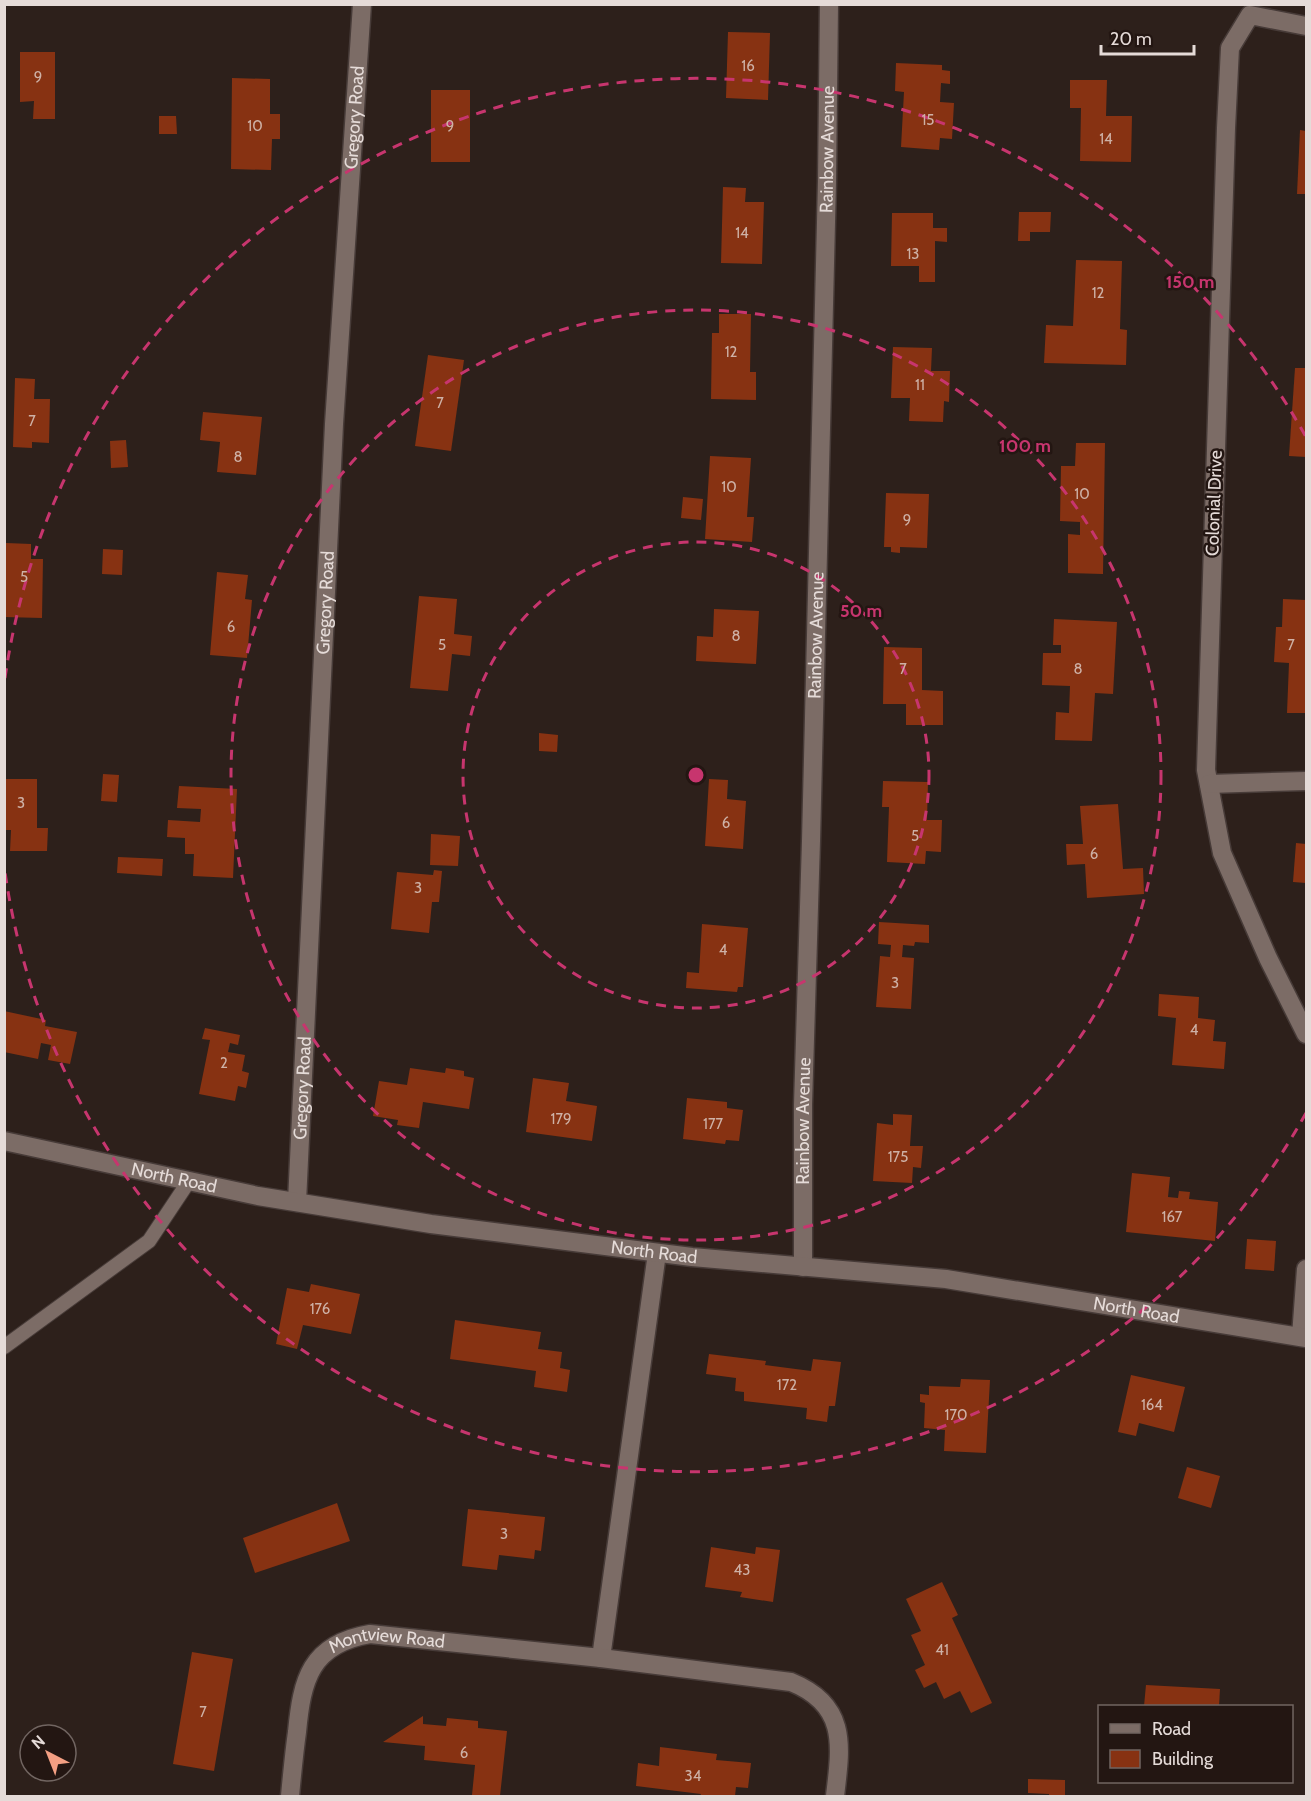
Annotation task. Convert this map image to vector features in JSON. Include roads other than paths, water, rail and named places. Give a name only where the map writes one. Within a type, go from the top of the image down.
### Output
[{"type":"street","name":"Gregory Road","points":[[297,1202],[334,424],[362,4]]},
{"type":"street","name":"Rainbow Avenue","points":[[803,1267],[803,1105],[812,829],[829,4]]},
{"type":"street","name":"Colonial Drive","points":[[1306,26],[1250,15],[1230,48],[1206,770],[1222,853],[1268,958],[1306,1034]]},
{"type":"street","points":[[1209,784],[1306,781]]},
{"type":"street","name":"North Road","points":[[4,1141],[189,1181],[430,1224],[657,1252],[946,1279],[1304,1337]]},
{"type":"street","points":[[601,1658],[657,1252]]},
{"type":"street","points":[[1304,1337],[1306,1269]]},
{"type":"street","name":"Montview Road","points":[[290,1797],[300,1701],[305,1682],[322,1655],[344,1641],[369,1634],[601,1658],[791,1682],[810,1691],[831,1714],[838,1733],[840,1754],[835,1797]]},
{"type":"lane","points":[[4,1347],[149,1241],[189,1181]]}]
